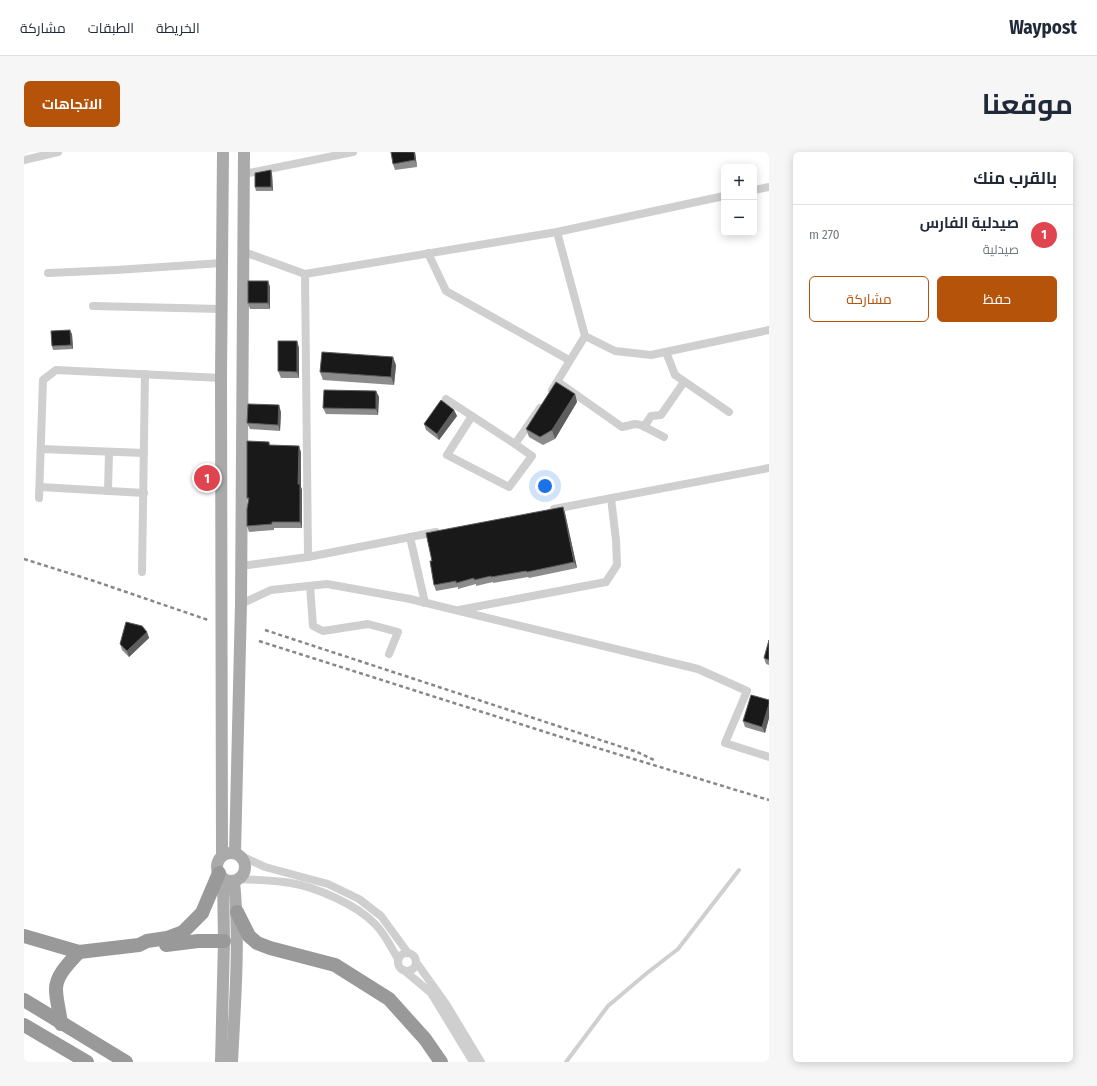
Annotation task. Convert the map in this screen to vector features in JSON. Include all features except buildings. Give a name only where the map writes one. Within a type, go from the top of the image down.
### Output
[{"type":"highway","points":[[24,936],[79,952],[139,945],[147,941],[167,938],[183,932],[202,913],[229,878]]},
{"type":"highway","points":[[237,912],[249,936],[257,943],[270,948],[335,965],[390,999],[425,1039],[442,1062]]},
{"type":"highway","points":[[139,945],[143,948],[149,948],[185,942],[224,941]]},
{"type":"highway","points":[[61,1024],[56,988],[60,976],[79,952]]},
{"type":"highway","points":[[24,1000],[61,1024],[126,1062]]},
{"type":"highway","points":[[24,1025],[87,1062]]},
{"type":"main road","points":[[222,152],[222,855]]},
{"type":"main road","points":[[238,854],[244,152]]},
{"type":"main road","points":[[229,878],[243,875],[246,869],[245,862],[238,854],[228,852],[222,855],[218,860],[217,867],[229,878],[237,912],[238,943],[232,1062]]},
{"type":"main road","points":[[221,1062],[224,941],[229,878]]},
{"type":"street","points":[[24,160],[58,152]]},
{"type":"street","points":[[244,174],[352,152]]},
{"type":"street","points":[[757,189],[769,187]]},
{"type":"street","points":[[244,252],[305,274],[557,232],[721,197]]},
{"type":"street","points":[[515,444],[558,382],[569,360],[585,336],[557,232]]},
{"type":"street","points":[[428,253],[446,291],[569,360]]},
{"type":"street","points":[[48,273],[222,263]]},
{"type":"street","points":[[305,274],[308,557]]},
{"type":"street","points":[[93,306],[221,309]]},
{"type":"street","points":[[585,336],[616,351],[651,355],[769,330]]},
{"type":"street","points":[[666,352],[675,375],[729,412]]},
{"type":"street","points":[[39,498],[43,380],[56,370],[221,378]]},
{"type":"street","points":[[142,572],[145,374]]},
{"type":"street","points":[[558,382],[622,427],[634,424],[644,427],[664,437]]},
{"type":"street","points":[[644,427],[651,416],[661,415],[684,382]]},
{"type":"street","points":[[446,399],[515,444],[532,456],[509,487],[447,455],[472,416]]},
{"type":"street","points":[[41,449],[144,453]]},
{"type":"street","points":[[108,452],[108,491]]},
{"type":"street","points":[[549,510],[769,468]]},
{"type":"street","points":[[40,488],[144,493]]},
{"type":"street","points":[[456,610],[606,582],[617,566],[616,540],[611,498]]},
{"type":"street","points":[[241,566],[308,557],[441,531]]},
{"type":"street","points":[[410,537],[425,603]]},
{"type":"street","points":[[241,604],[270,590],[327,584],[456,610],[698,669],[747,691],[725,743],[769,757]]},
{"type":"street","points":[[310,586],[313,626],[323,631],[368,624],[398,632],[389,654]]},
{"type":"street","points":[[238,854],[265,866],[328,884],[359,899],[381,916],[408,953],[415,957],[416,962],[446,1004],[481,1062]]},
{"type":"street","points":[[229,878],[292,883],[325,893],[354,907],[374,923],[385,936],[398,959],[399,967],[431,993],[473,1062]]},
{"type":"street","points":[[398,959],[403,954],[408,953]]},
{"type":"street","points":[[405,971],[413,969],[416,966],[416,962]]},
{"type":"lane","points":[[566,1062],[608,1006],[678,949],[739,870]]},
{"type":"railway","points":[[24,559],[208,620]]},
{"type":"railway","points":[[265,630],[637,752],[656,761]]},
{"type":"railway","points":[[259,641],[561,737],[769,800]]},
{"type":"place","name":"صيدلية الفارس","points":[[207,478]]}]
